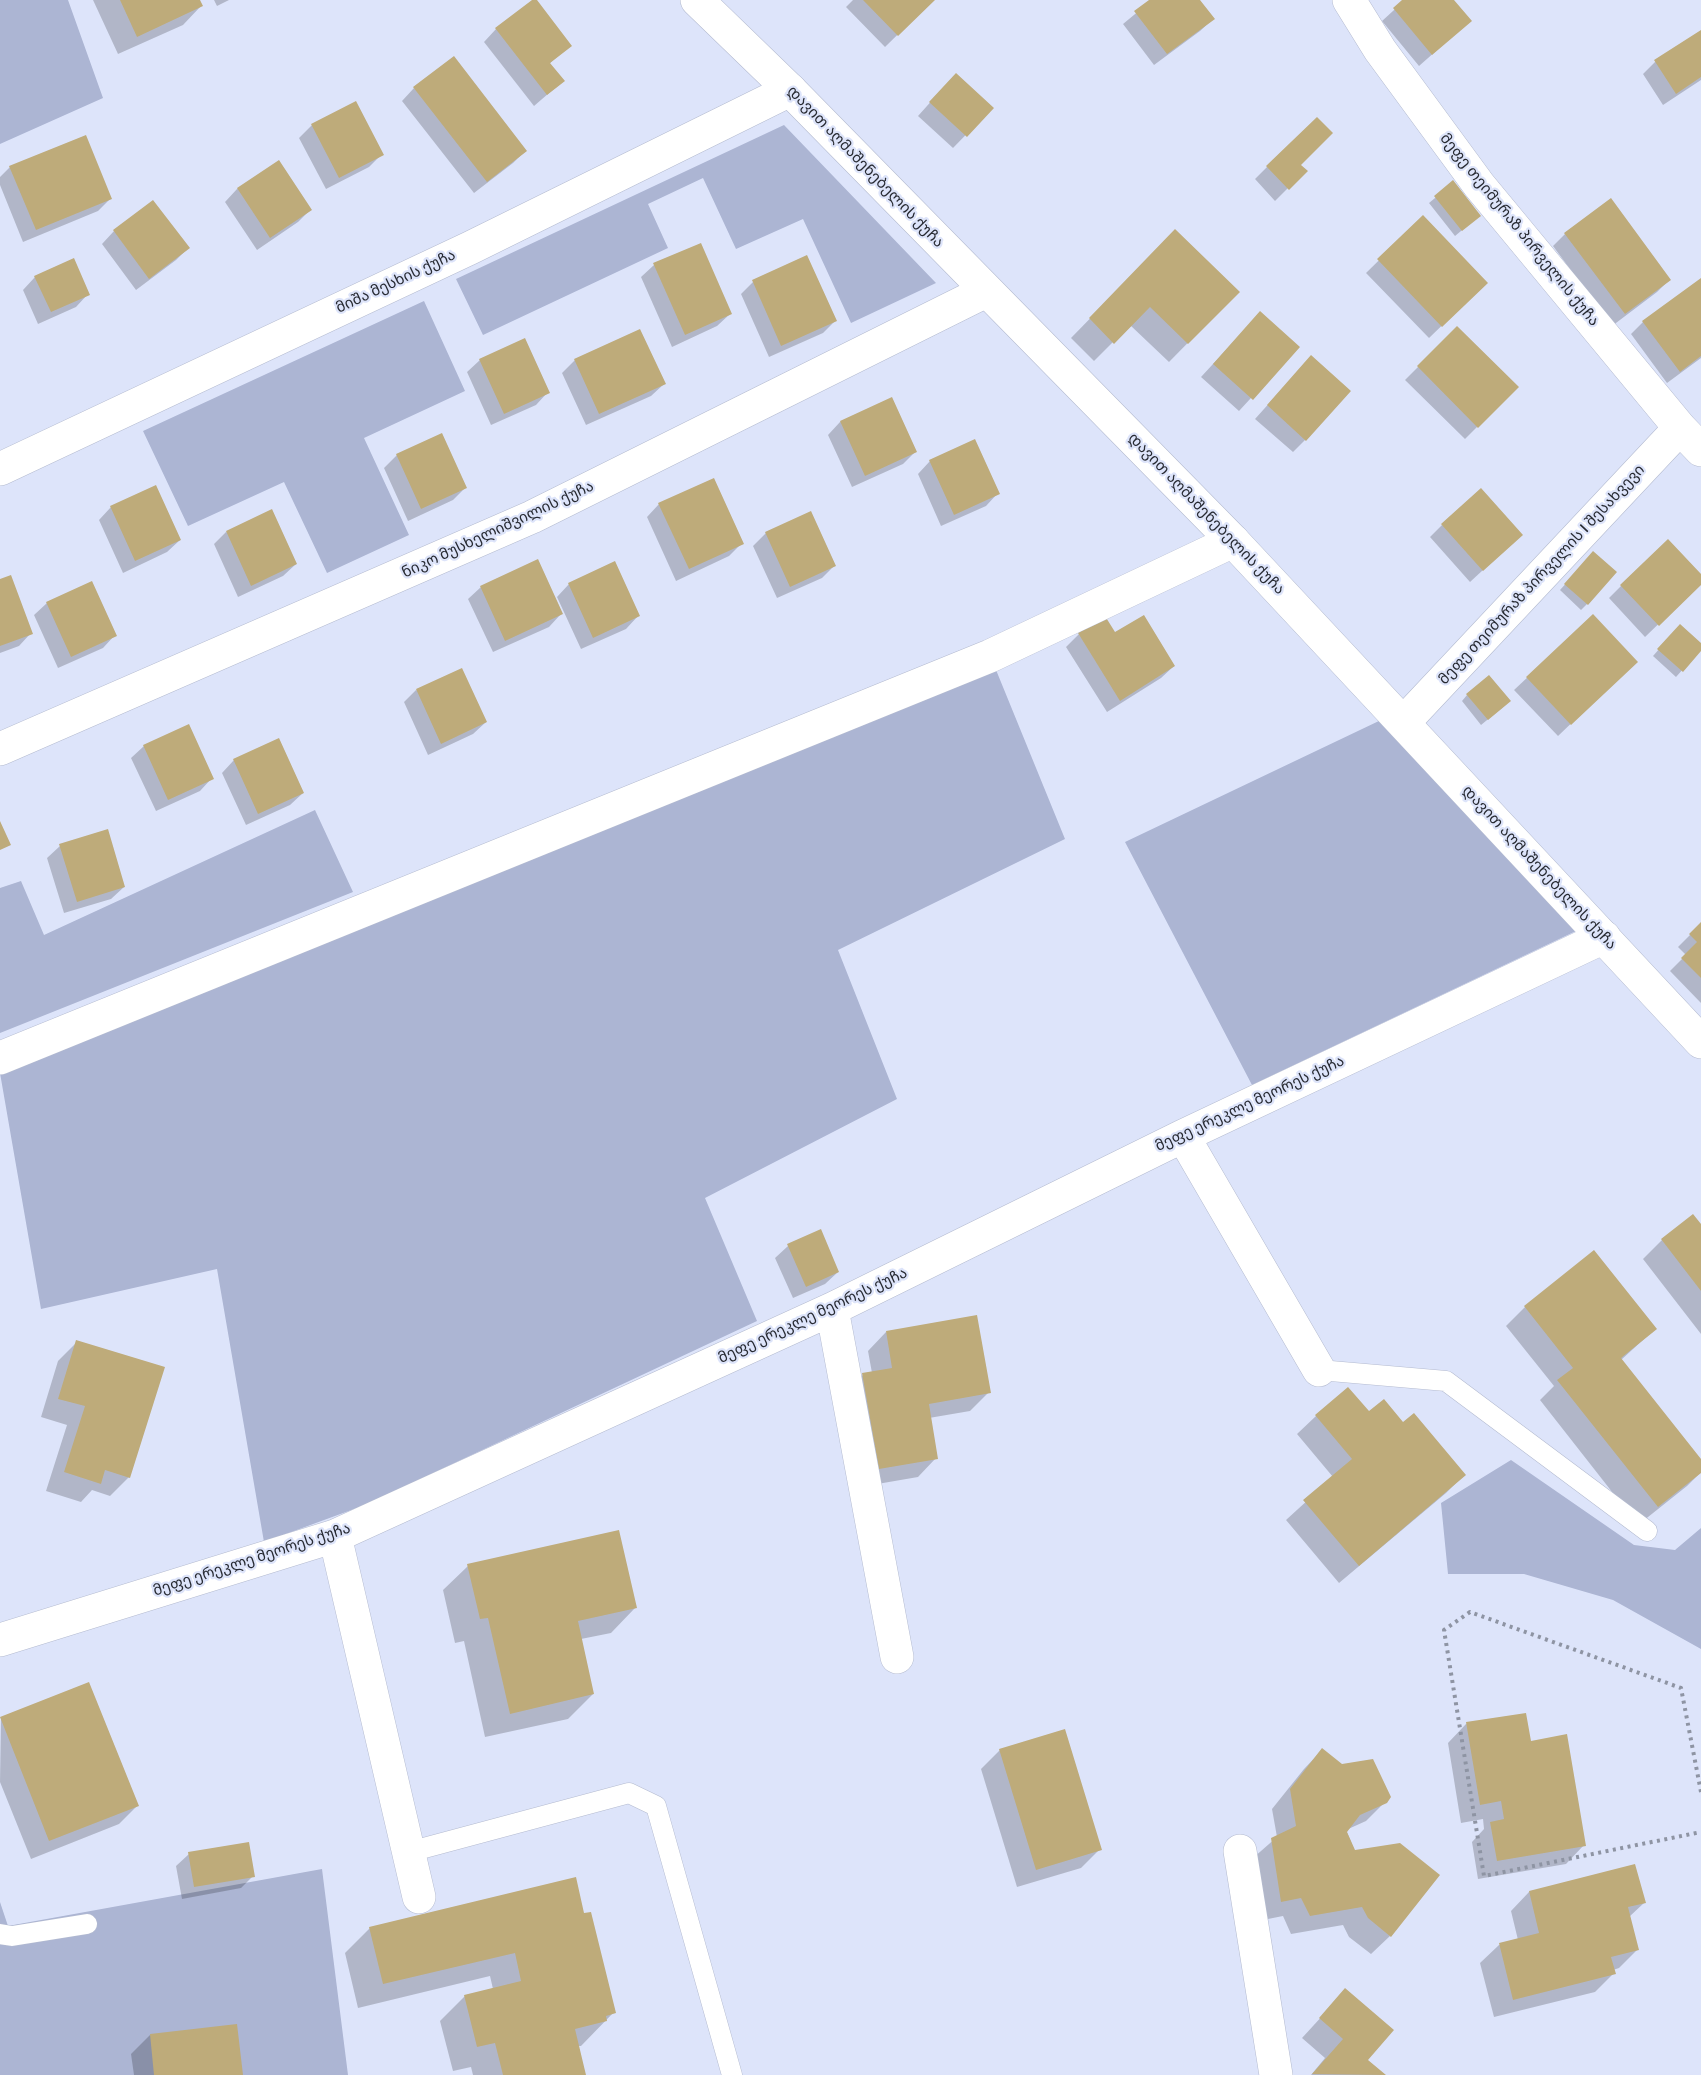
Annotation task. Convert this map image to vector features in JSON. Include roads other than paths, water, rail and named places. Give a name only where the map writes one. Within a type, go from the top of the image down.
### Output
[{"type":"street","name":"დავით აღმაშენებელის ქუჩა","points":[[697,0],[790,90],[1233,541],[1701,1042]]},
{"type":"street","name":"მეფე თეიმურაზ პირველის ქუჩა","points":[[1349,0],[1380,50],[1479,185],[1691,439]]},
{"type":"street","name":"მიშა მესხის ქუჩა","points":[[0,469],[470,248],[790,90]]},
{"type":"street","name":"ნიკო მუსხელიშვილის ქუჩა","points":[[0,749],[532,517],[986,291]]},
{"type":"street","name":"მეფე თეიმურაზ პირველის I შესახვევი","points":[[1404,722],[1691,439]]},
{"type":"street","points":[[0,1058],[990,656],[1233,541]]},
{"type":"street","name":"მეფე ერეკლე მეორეს ქუჩა","points":[[0,1640],[335,1536],[832,1309],[1183,1136],[1604,937]]},
{"type":"street","points":[[1183,1136],[1319,1370]]},
{"type":"street","points":[[832,1309],[897,1657]]},
{"type":"street","points":[[335,1536],[419,1897]]},
{"type":"street","points":[[1240,1851],[1276,2075]]},
{"type":"lane","points":[[1319,1370],[1446,1381],[1647,1531]]},
{"type":"lane","points":[[409,1852],[629,1792],[656,1806],[732,2075]]},
{"type":"lane","points":[[0,1934],[12,1936],[87,1924]]}]
